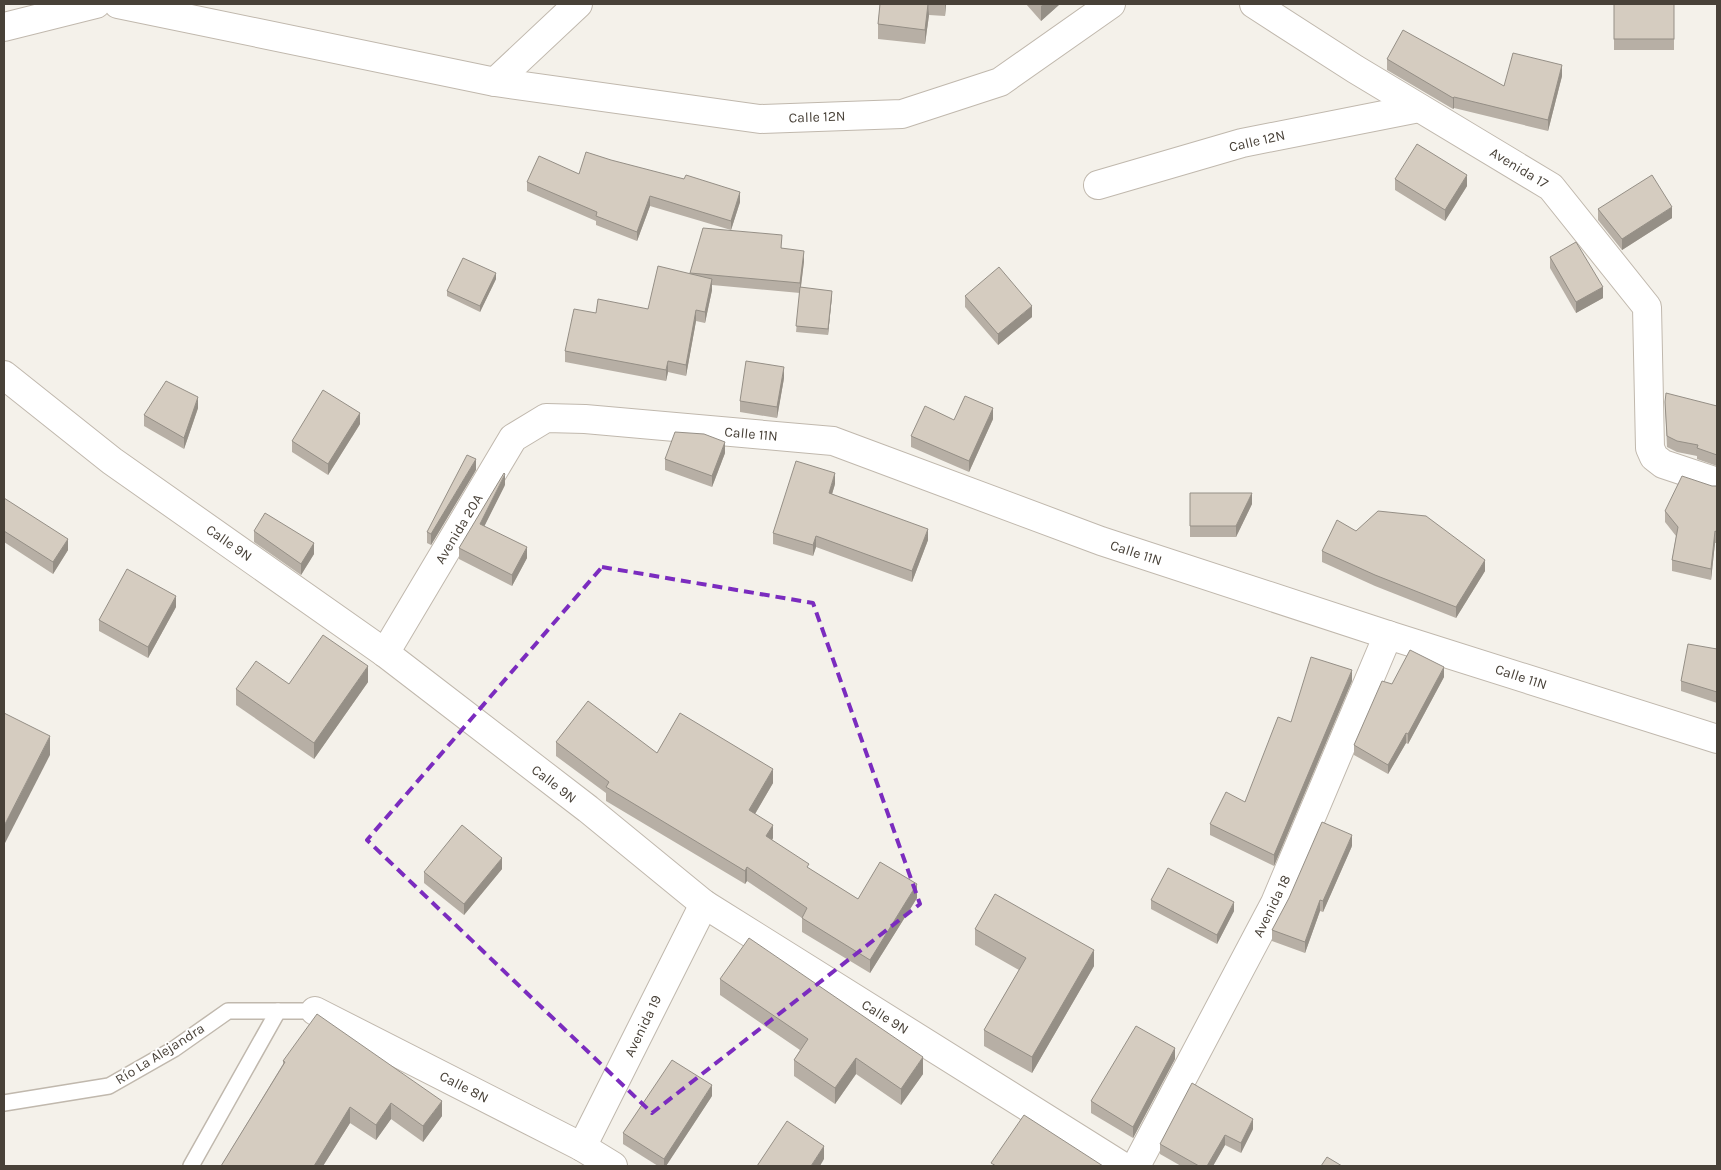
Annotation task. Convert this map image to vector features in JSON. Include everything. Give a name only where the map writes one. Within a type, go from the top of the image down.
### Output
[{"type":"street","points":[[4,27],[96,4]]},
{"type":"street","name":"Calle 12N","points":[[118,4],[495,82],[760,119],[902,114],[1000,82],[1111,4]]},
{"type":"street","points":[[495,82],[578,4]]},
{"type":"street","name":"Avenida 17","points":[[1254,4],[1418,108],[1551,187],[1647,308],[1650,448],[1654,456],[1663,464],[1717,482]]},
{"type":"street","name":"Calle 12N","points":[[1098,185],[1242,143],[1418,108]]},
{"type":"street","name":"Calle 9N","points":[[4,375],[112,461],[385,653],[588,809],[704,904],[1122,1166]]},
{"type":"street","name":"Avenida 20A","points":[[385,653],[513,438],[546,418]]},
{"type":"street","name":"Calle 11N","points":[[546,418],[585,419],[833,441],[1100,541],[1717,740]]},
{"type":"street","name":"Avenida 18","points":[[1136,1166],[1275,903],[1388,635]]},
{"type":"street","name":"Avenida 19","points":[[582,1148],[704,904]]},
{"type":"street","name":"Calle 8N","points":[[315,1011],[582,1148],[613,1166]]},
{"type":"lane","name":"Río La Alejandra","points":[[4,1103],[109,1086],[174,1048],[228,1011],[315,1011]]},
{"type":"lane","points":[[191,1166],[278,1011]]},
{"type":"highlighted area","points":[[602,567],[813,603],[920,904],[652,1113],[367,840]]},
{"type":"building","points":[[880,4],[928,4],[925,30],[878,24]]},
{"type":"building","points":[[1614,4],[1674,4],[1674,39],[1614,39]]},
{"type":"building","points":[[1403,30],[1504,86],[1513,53],[1562,65],[1548,120],[1453,98],[1387,59]]},
{"type":"building","points":[[1417,144],[1467,175],[1445,210],[1395,179]]},
{"type":"building","points":[[586,152],[684,179],[686,175],[740,192],[731,221],[650,196],[637,232],[596,216],[597,212],[527,182],[539,156],[579,174]]},
{"type":"building","points":[[1652,175],[1672,207],[1622,239],[1598,209]]},
{"type":"building","points":[[703,228],[782,235],[781,248],[804,251],[800,283],[690,273]]},
{"type":"building","points":[[1576,242],[1603,287],[1576,302],[1550,257]]},
{"type":"building","points":[[463,258],[496,273],[480,306],[447,291]]},
{"type":"building","points":[[658,266],[712,279],[705,312],[696,310],[686,365],[668,361],[666,370],[565,351],[574,309],[596,313],[598,299],[648,309]]},
{"type":"building","points":[[999,267],[1032,306],[998,334],[965,296]]},
{"type":"building","points":[[800,287],[832,291],[828,329],[796,326]]},
{"type":"building","points":[[746,361],[784,367],[777,407],[740,401]]},
{"type":"building","points":[[166,381],[198,397],[184,438],[144,415]]},
{"type":"building","points":[[323,390],[360,413],[328,464],[292,441]]},
{"type":"building","points":[[1666,393],[1717,406],[1717,455],[1697,448],[1698,445],[1677,441],[1667,436]]},
{"type":"building","points":[[965,396],[993,408],[969,461],[911,436],[925,406],[954,420]]},
{"type":"building","points":[[675,432],[704,434],[725,442],[712,476],[665,459]]},
{"type":"building","points":[[467,455],[476,459],[431,534],[427,532]]},
{"type":"building","points":[[796,461],[835,473],[829,493],[928,529],[912,571],[816,536],[813,545],[773,533]]},
{"type":"building","points":[[504,473],[480,524],[527,547],[512,575],[459,548]]},
{"type":"building","points":[[1682,476],[1717,486],[1717,532],[1715,531],[1711,569],[1672,560],[1678,527],[1665,511]]},
{"type":"building","points":[[1190,493],[1252,493],[1236,526],[1190,526]]},
{"type":"building","points":[[4,498],[68,539],[53,562],[4,531]]},
{"type":"building","points":[[1378,511],[1426,516],[1485,560],[1456,607],[1375,575],[1322,551],[1337,520],[1356,531]]},
{"type":"building","points":[[265,513],[314,543],[301,564],[254,531]]},
{"type":"building","points":[[127,569],[176,596],[148,647],[99,620]]},
{"type":"building","points":[[323,635],[368,666],[314,743],[236,689],[256,661],[289,684]]},
{"type":"building","points":[[1688,644],[1717,649],[1717,692],[1681,681]]},
{"type":"building","points":[[1410,650],[1444,667],[1408,734],[1406,733],[1388,765],[1354,745],[1382,681],[1392,684]]},
{"type":"building","points":[[1311,657],[1352,670],[1274,855],[1210,824],[1226,792],[1245,802],[1278,717],[1291,722]]},
{"type":"building","points":[[588,701],[657,753],[680,713],[773,769],[749,810],[773,825],[766,836],[809,864],[807,867],[858,899],[880,862],[917,884],[870,960],[802,918],[807,908],[747,867],[745,871],[606,787],[609,782],[556,742]]},
{"type":"building","points":[[4,713],[50,736],[4,826]]},
{"type":"building","points":[[1322,822],[1352,835],[1323,901],[1320,900],[1305,942],[1272,930],[1289,898]]},
{"type":"building","points":[[462,825],[502,858],[464,904],[424,872]]},
{"type":"building","points":[[1168,868],[1234,902],[1217,935],[1151,900]]},
{"type":"building","points":[[995,894],[1094,950],[1032,1057],[984,1030],[1026,958],[975,929]]},
{"type":"building","points":[[749,938],[923,1057],[901,1089],[856,1058],[835,1088],[794,1060],[808,1039],[720,979]]},
{"type":"building","points":[[317,1014],[442,1101],[423,1126],[391,1103],[376,1125],[350,1107],[314,1166],[221,1166],[285,1062],[283,1061]]},
{"type":"building","points":[[1136,1026],[1175,1048],[1133,1127],[1091,1101]]},
{"type":"building","points":[[672,1060],[712,1085],[664,1159],[623,1133]]},
{"type":"building","points":[[1192,1083],[1253,1119],[1241,1143],[1225,1135],[1207,1166],[1199,1166],[1160,1144]]},
{"type":"building","points":[[1024,1115],[1103,1166],[996,1166],[991,1163]]},
{"type":"building","points":[[787,1121],[824,1146],[811,1166],[757,1166]]},
{"type":"building","points":[[1327,1157],[1342,1166],[1321,1166]]}]
